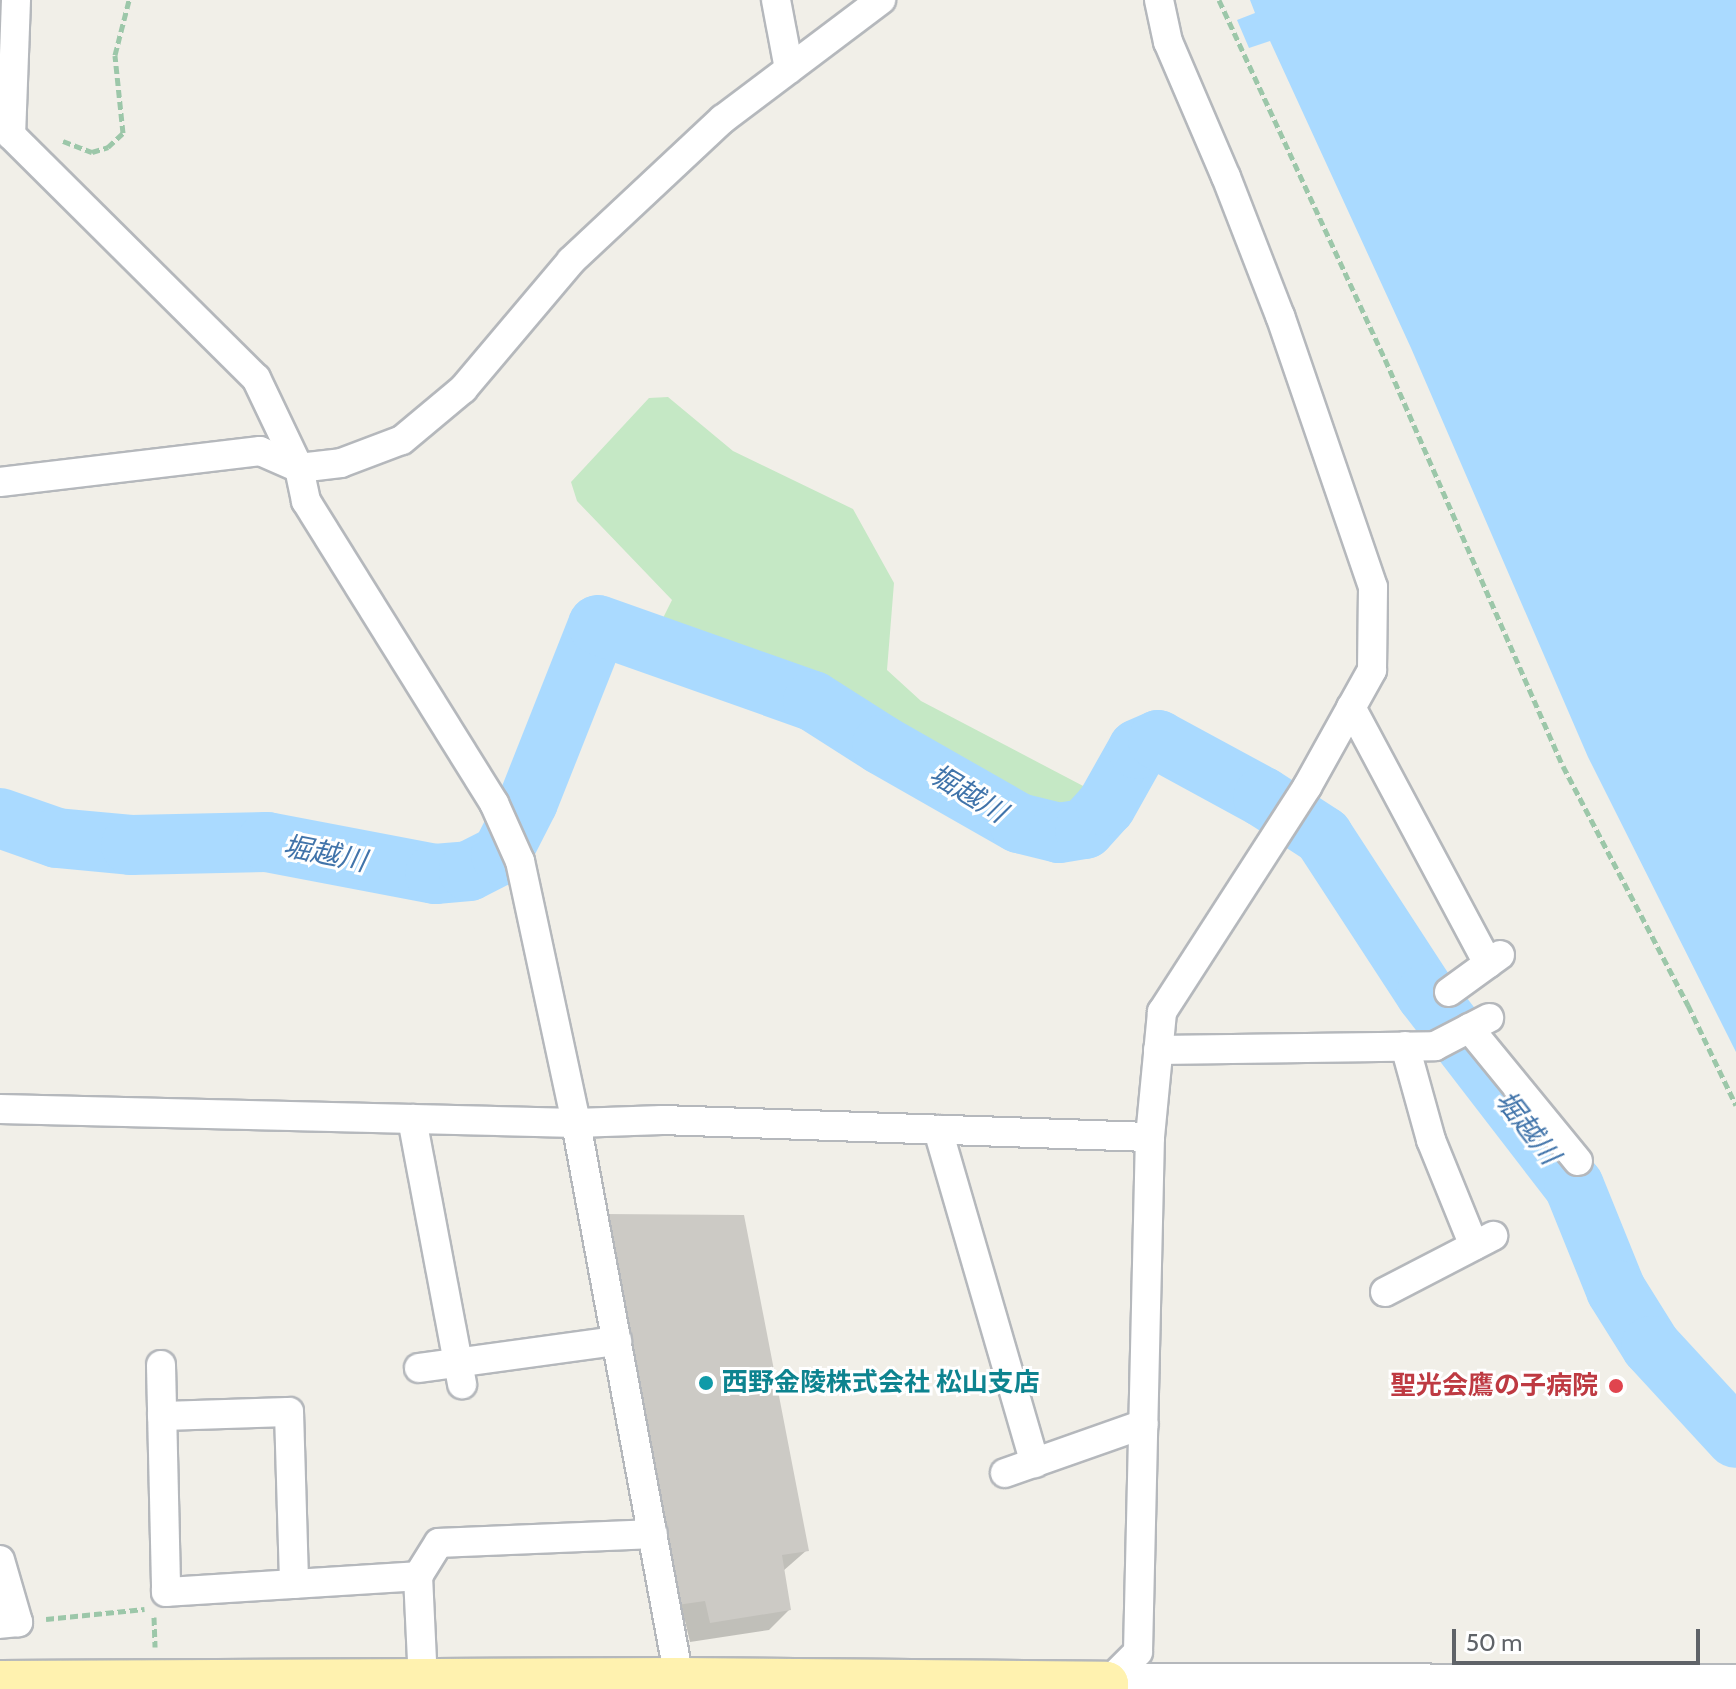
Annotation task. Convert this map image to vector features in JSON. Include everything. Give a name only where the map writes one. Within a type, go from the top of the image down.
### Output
[{"type":"main road","points":[[0,1683],[1736,1685]]},
{"type":"street","points":[[16,0],[6,136],[256,378],[299,468],[306,501],[494,803],[520,861],[576,1123],[680,1684]]},
{"type":"street","points":[[776,0],[789,69]]},
{"type":"street","points":[[0,482],[260,451],[299,468],[341,463],[402,440],[463,389],[571,261],[723,119],[881,0]]},
{"type":"street","points":[[1106,1686],[1138,1652],[1150,1137],[1162,1012],[1307,787],[1372,670],[1373,587],[1280,316],[1226,177],[1168,42],[1159,0]]},
{"type":"street","points":[[1351,707],[1495,959],[1449,992]]},
{"type":"street","points":[[1158,1050],[1435,1046],[1479,1023],[1578,1161]]},
{"type":"street","points":[[1385,1292],[1483,1241],[1431,1140],[1405,1046]]},
{"type":"street","points":[[0,1109],[576,1123],[662,1120],[1150,1137]]},
{"type":"street","points":[[412,1119],[460,1373]]},
{"type":"street","points":[[938,1130],[1035,1463]]},
{"type":"street","points":[[419,1368],[460,1373],[617,1341]]},
{"type":"street","points":[[161,1365],[166,1592],[418,1576]]},
{"type":"street","points":[[162,1416],[289,1412],[294,1584]]},
{"type":"street","points":[[1005,1473],[1144,1424]]},
{"type":"street","points":[[423,1683],[418,1576],[439,1543],[653,1534]]},
{"type":"street","points":[[0,1560],[9,1623]]},
{"type":"path","points":[[6,136],[51,136],[92,152],[108,147],[123,133],[115,55],[129,0]]},
{"type":"path","points":[[1219,0],[1378,344],[1563,766],[1688,1005],[1736,1105]]},
{"type":"path","points":[[9,1623],[154,1608],[166,1592]]},
{"type":"green space","points":[[668,397],[733,451],[853,509],[894,583],[887,670],[921,701],[1087,788],[1087,806],[1059,821],[1024,813],[816,693],[658,628],[672,600],[577,501],[571,482],[649,398]]},
{"type":"water","points":[[1250,0],[1736,0],[1736,1052],[1588,757],[1411,348],[1270,41],[1249,48],[1237,20],[1255,13]]},
{"type":"building","name":"西野金陵株式会社 松山支店","points":[[603,1214],[744,1215],[809,1551],[782,1555],[791,1610],[710,1623],[705,1601],[677,1605]]},
{"type":"waterway","name":"堀越川","points":[[0,818],[57,838],[131,845],[267,842],[435,874],[469,871],[501,855],[528,802],[598,625],[813,701],[882,745],[1019,823],[1059,833],[1085,829],[1106,806],[1138,749],[1158,740],[1263,797],[1323,836],[1426,994],[1574,1186],[1616,1290],[1651,1346],[1736,1438]]},
{"type":"place","name":"西野金陵株式会社 松山支店","points":[[706,1383]]},
{"type":"place","name":"聖光会鷹の子病院","points":[[1616,1386]]}]
